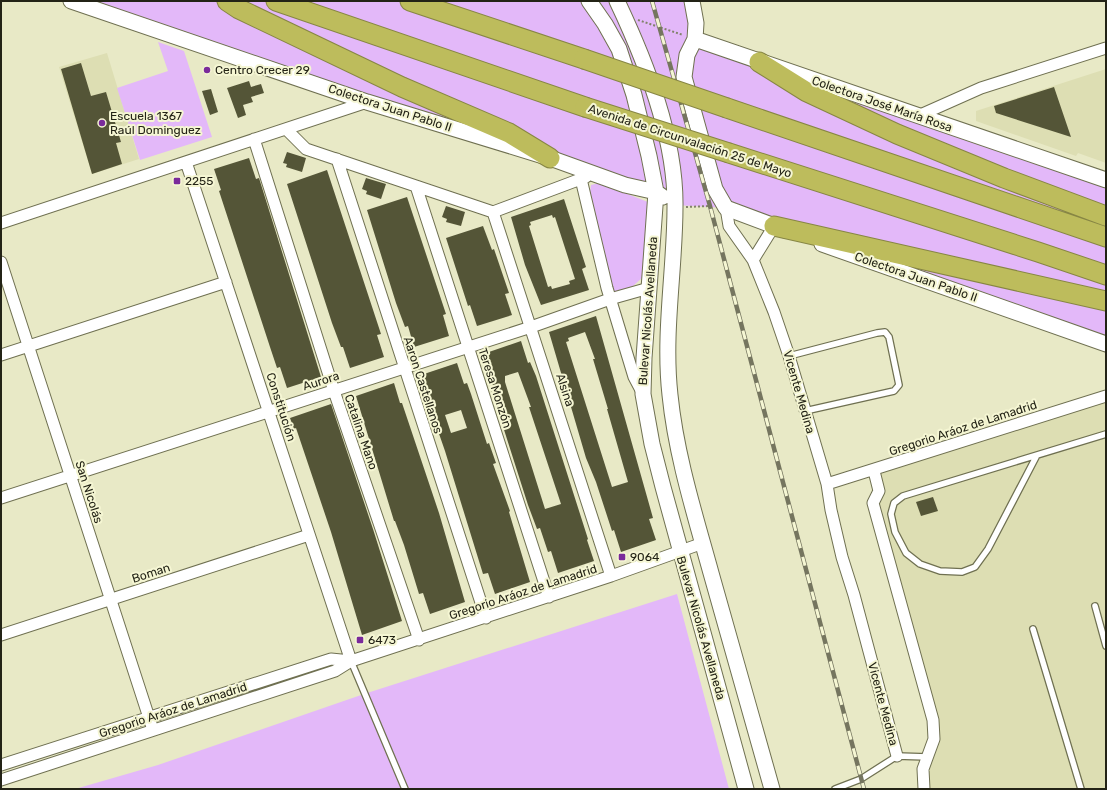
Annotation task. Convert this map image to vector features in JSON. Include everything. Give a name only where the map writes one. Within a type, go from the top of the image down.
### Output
[{"type":"highway","points":[[227,1],[239,9],[402,87],[509,133],[550,158]]},
{"type":"highway","name":"Avenida de Circunvalación 25 de Mayo","points":[[276,1],[585,107],[1038,252],[1106,276]]},
{"type":"highway","points":[[410,1],[1106,237]]},
{"type":"highway","points":[[759,62],[807,92],[897,134],[1004,178],[1106,216]]},
{"type":"highway","points":[[774,226],[1106,302]]},
{"type":"main road","name":"Colectora Juan Pablo II","points":[[71,1],[367,102],[550,158],[625,185],[656,192],[675,205]]},
{"type":"main road","name":"Bulevar Nicolás Avellaneda","points":[[589,1],[605,24],[621,55],[650,156],[656,192],[644,358],[644,394],[652,444],[746,789]]},
{"type":"main road","name":"Bulevar Nicolás Avellaneda","points":[[617,1],[637,43],[648,74],[662,120],[673,170],[675,205],[668,352],[670,394],[676,437],[703,543],[772,789]]},
{"type":"main road","points":[[692,1],[696,23],[695,40]]},
{"type":"main road","name":"Colectora José María Rosa","points":[[695,40],[1106,180]]},
{"type":"main road","name":"Vicente Medina","points":[[695,40],[687,55],[684,77],[707,163],[716,189],[726,208]]},
{"type":"main road","name":"Colectora Juan Pablo II","points":[[726,208],[870,262],[1106,344]]},
{"type":"street","points":[[918,116],[981,88],[1106,48]]},
{"type":"street","points":[[1,223],[367,102]]},
{"type":"street","points":[[286,129],[306,149],[493,212],[596,174]]},
{"type":"street","name":"Catalina Mano","points":[[254,139],[334,391],[419,640]]},
{"type":"street","name":"Aaron Castellanos","points":[[337,159],[486,618]]},
{"type":"street","name":"Constitución","points":[[186,162],[351,661]]},
{"type":"street","points":[[581,179],[610,299],[634,377],[644,394]]},
{"type":"street","name":"Teresa Monzón","points":[[416,186],[549,597]]},
{"type":"street","name":"Vicente Medina","points":[[726,208],[729,226],[753,260],[774,312],[789,356],[827,484],[831,510],[842,557],[854,595],[897,756]]},
{"type":"street","name":"Alsina","points":[[493,212],[611,576]]},
{"type":"street","points":[[753,260],[774,226]]},
{"type":"street","name":"San Nicolás","points":[[1,262],[153,730]]},
{"type":"street","points":[[1,355],[226,282]]},
{"type":"street","name":"Aurora","points":[[1,498],[468,348],[610,299],[649,288]]},
{"type":"street","name":"Gregorio Aráoz de Lamadrid","points":[[827,484],[874,471],[1106,396]]},
{"type":"street","points":[[874,471],[879,491],[873,503],[933,720],[934,739],[923,769],[924,789]]},
{"type":"street","name":"Boman","points":[[1,635],[309,535]]},
{"type":"street","name":"Gregorio Aráoz de Lamadrid","points":[[1,780],[335,671],[351,661],[549,597],[703,543]]},
{"type":"street","name":"Gregorio Aráoz de Lamadrid","points":[[1,765],[331,659],[351,661]]},
{"type":"lane","points":[[789,356],[877,333],[885,332],[889,337],[899,385],[894,391],[805,411]]},
{"type":"lane","points":[[1036,457],[988,549],[975,567],[962,572],[940,571],[920,564],[906,553],[895,532],[891,514],[894,503],[903,496],[1036,457],[1106,434]]},
{"type":"lane","points":[[1095,606],[1106,646]]},
{"type":"lane","points":[[1033,629],[1081,789]]},
{"type":"lane","points":[[351,661],[405,789]]},
{"type":"lane","points":[[835,789],[861,779],[897,756],[928,757]]},
{"type":"path","points":[[625,18],[641,20],[672,30],[695,40]]},
{"type":"path","points":[[675,205],[710,206]]},
{"type":"shaded area","points":[[71,1],[692,1],[695,40],[1106,180],[1106,344],[726,208],[675,205]]},
{"type":"shaded area","points":[[158,42],[184,51],[212,137],[140,160],[117,88],[168,71]]},
{"type":"shaded area","name":"Escuela 1367 Raúl Dominguez","points":[[107,53],[139,159],[92,174],[59,67]]},
{"type":"shaded area","points":[[1106,69],[1106,163],[1078,153],[1076,156],[976,121],[976,111]]},
{"type":"shaded area","points":[[599,183],[648,202],[642,278],[633,286],[612,293],[590,192],[591,185]]},
{"type":"shaded area","points":[[1106,396],[1106,789],[924,789],[934,739],[873,503],[874,471]]},
{"type":"shaded area","points":[[677,594],[729,789],[75,789],[158,765],[364,694]]},
{"type":"building","name":"Escuela 1367 Raúl Dominguez","points":[[81,63],[91,96],[106,92],[121,142],[116,143],[122,164],[92,174],[61,69]]},
{"type":"building","points":[[249,81],[251,87],[261,84],[264,93],[251,97],[253,102],[243,105],[246,115],[238,118],[227,88]]},
{"type":"building","points":[[1054,87],[1071,137],[996,113],[994,106]]},
{"type":"building","points":[[211,89],[218,112],[210,115],[202,91]]},
{"type":"building","points":[[287,152],[306,158],[302,172],[286,167],[287,164],[283,163]]},
{"type":"building","points":[[249,158],[256,179],[259,178],[321,377],[287,388],[280,367],[277,368],[270,347],[219,191],[221,190],[214,169]]},
{"type":"building","points":[[327,170],[381,334],[377,335],[384,357],[350,368],[343,347],[341,347],[332,323],[287,184]]},
{"type":"building","points":[[366,178],[386,184],[381,199],[366,194],[367,191],[362,189]]},
{"type":"building","points":[[407,197],[446,314],[443,315],[449,336],[414,347],[408,326],[405,327],[396,303],[367,210]]},
{"type":"building","points":[[564,199],[586,267],[582,269],[589,290],[541,305],[525,265],[511,217]],"holes":[[[552,215],[553,218],[555,217],[575,279],[569,281],[570,284],[552,289],[551,286],[548,287],[529,226],[531,225],[530,222]]]},
{"type":"building","points":[[446,206],[465,212],[461,226],[446,222],[447,219],[442,217]]},
{"type":"building","points":[[483,226],[492,250],[494,249],[509,293],[505,294],[512,315],[477,326],[470,305],[468,306],[446,238]]},
{"type":"building","points":[[596,316],[653,518],[649,519],[656,540],[621,552],[586,458],[549,332]],"holes":[[[585,332],[595,359],[593,359],[628,482],[612,487],[566,342],[569,341],[568,338]]]},
{"type":"building","points":[[521,341],[528,363],[530,362],[536,376],[594,561],[558,573],[551,551],[548,552],[540,528],[537,529],[528,505],[491,389],[494,388],[489,376],[493,374],[486,353]],"holes":[[[518,372],[531,407],[529,407],[561,504],[545,509],[505,382],[505,376]]]},
{"type":"building","points":[[457,363],[464,384],[467,383],[487,444],[489,443],[496,463],[493,464],[510,511],[509,512],[530,582],[495,594],[488,573],[483,574],[445,451],[437,428],[434,429],[428,410],[430,409],[418,376]],"holes":[[[461,410],[467,428],[451,433],[445,415]]]},
{"type":"building","points":[[394,383],[439,513],[465,602],[430,614],[423,593],[419,594],[404,545],[394,521],[356,396]]},
{"type":"building","points":[[331,404],[402,621],[362,635],[331,532],[296,428],[294,429],[290,418]]},
{"type":"building","points":[[933,497],[938,511],[921,516],[916,502]]},
{"type":"railway","points":[[652,1],[710,206],[864,789]]},
{"type":"place","name":"Centro Crecer 29","points":[[207,70]]},
{"type":"place","name":"Escuela 1367 Raúl Dominguez","points":[[102,123]]},
{"type":"place","name":"2255","points":[[177,181]]},
{"type":"place","name":"9064","points":[[622,557]]},
{"type":"place","name":"6473","points":[[360,640]]}]
